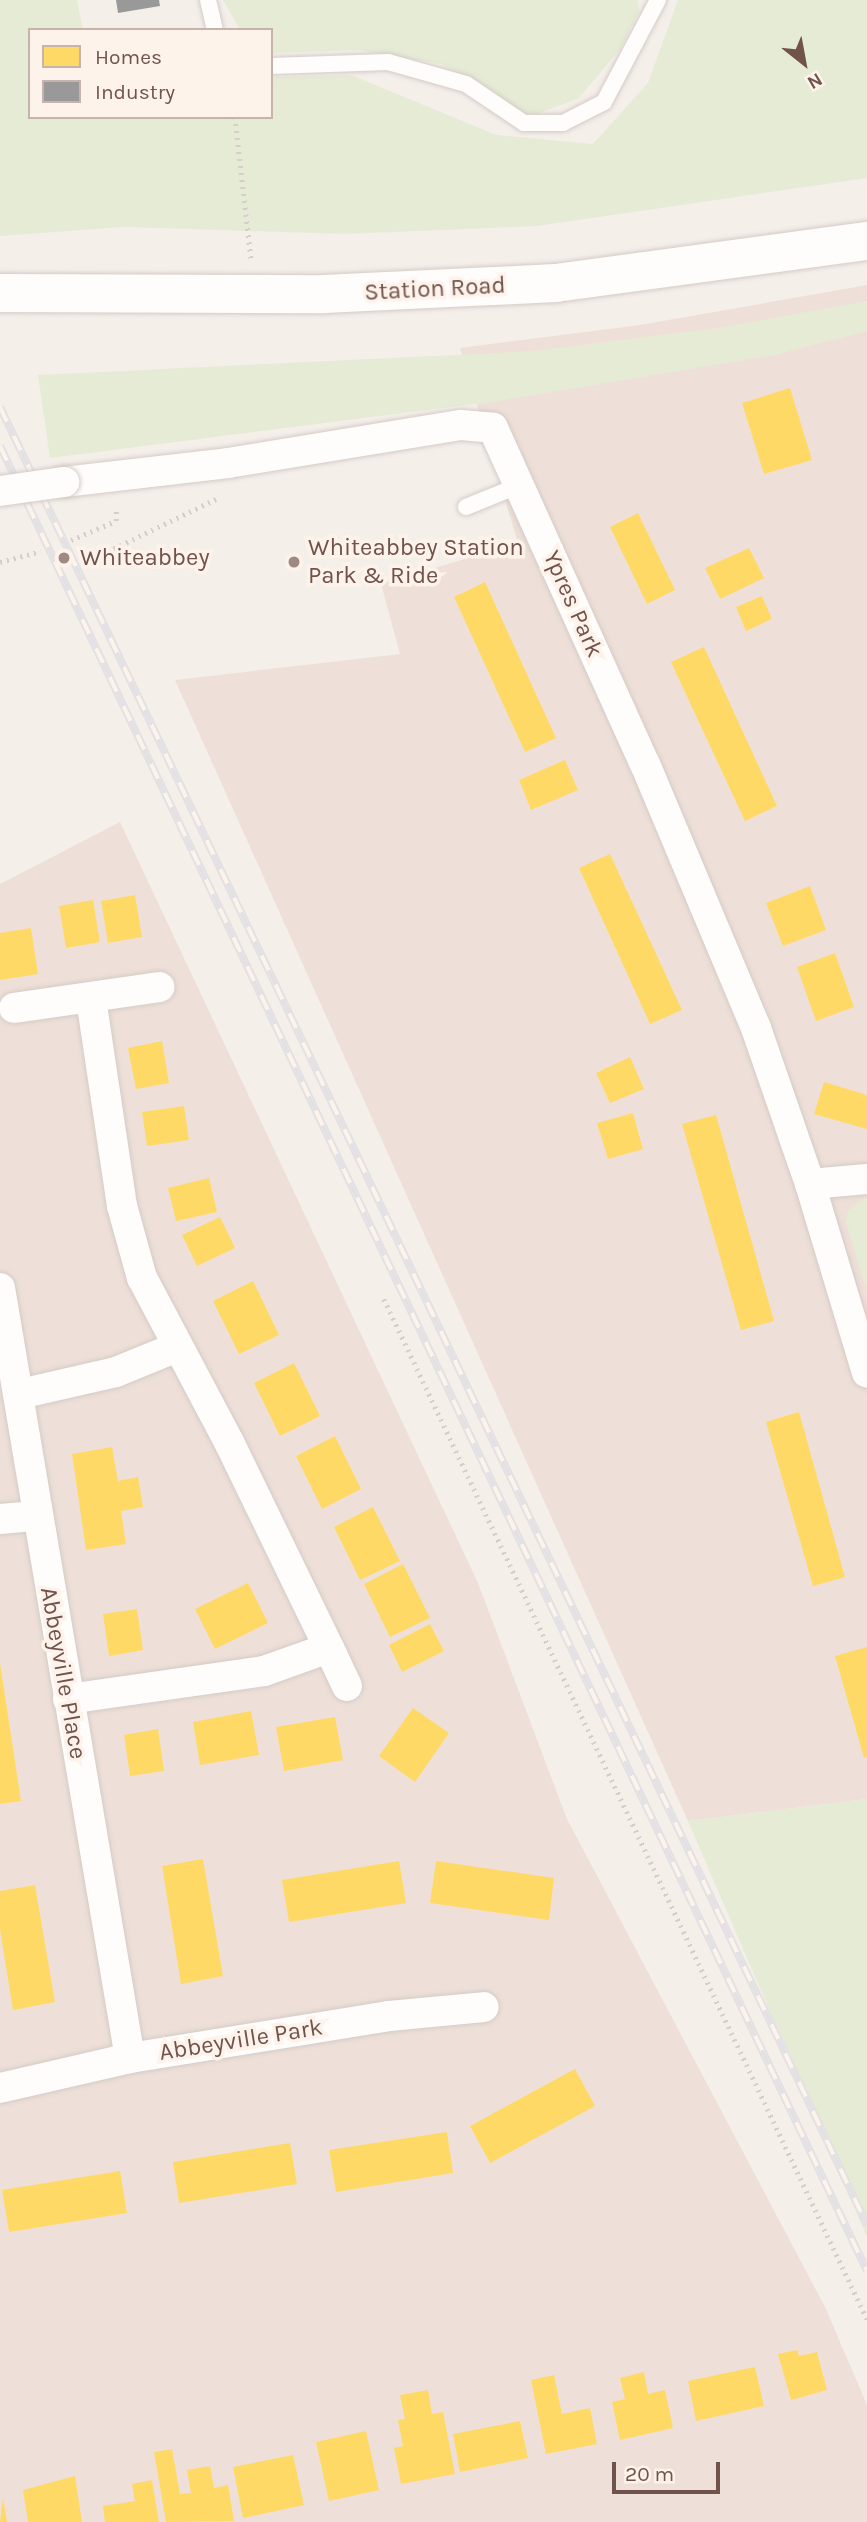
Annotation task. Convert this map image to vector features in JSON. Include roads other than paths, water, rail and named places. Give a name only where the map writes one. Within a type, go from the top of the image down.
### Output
[{"type":"main road","name":"Station Road","points":[[18,293],[256,294],[556,283],[867,241]]},
{"type":"street","name":"Ypres Park","points":[[0,491],[228,463],[476,424],[493,428],[756,1028],[810,1184],[867,1373]]},
{"type":"street","points":[[14,1008],[91,999],[159,987]]},
{"type":"street","points":[[91,999],[122,1206],[142,1278],[347,1686]]},
{"type":"street","points":[[810,1184],[867,1179]]},
{"type":"street","name":"Abbeyville Place","points":[[0,1288],[20,1394],[36,1516],[130,2058]]},
{"type":"street","points":[[20,1394],[116,1372],[177,1347]]},
{"type":"street","points":[[0,1519],[36,1516]]},
{"type":"street","points":[[68,1699],[251,1673],[329,1648]]},
{"type":"street","name":"Abbeyville Park","points":[[0,2088],[130,2058],[389,2016],[484,2007]]},
{"type":"lane","points":[[208,0],[215,28]]},
{"type":"lane","points":[[273,66],[388,62],[466,83],[524,123],[563,123],[604,102],[658,0]]},
{"type":"lane","points":[[466,507],[520,485]]},
{"type":"railway","points":[[0,407],[867,2225]]},
{"type":"railway","points":[[0,446],[867,2271]]},
{"type":"place","name":"Whiteabbey","points":[[64,558]]},
{"type":"place","name":"Whiteabbey Station Park & Ride","points":[[294,562]]}]
